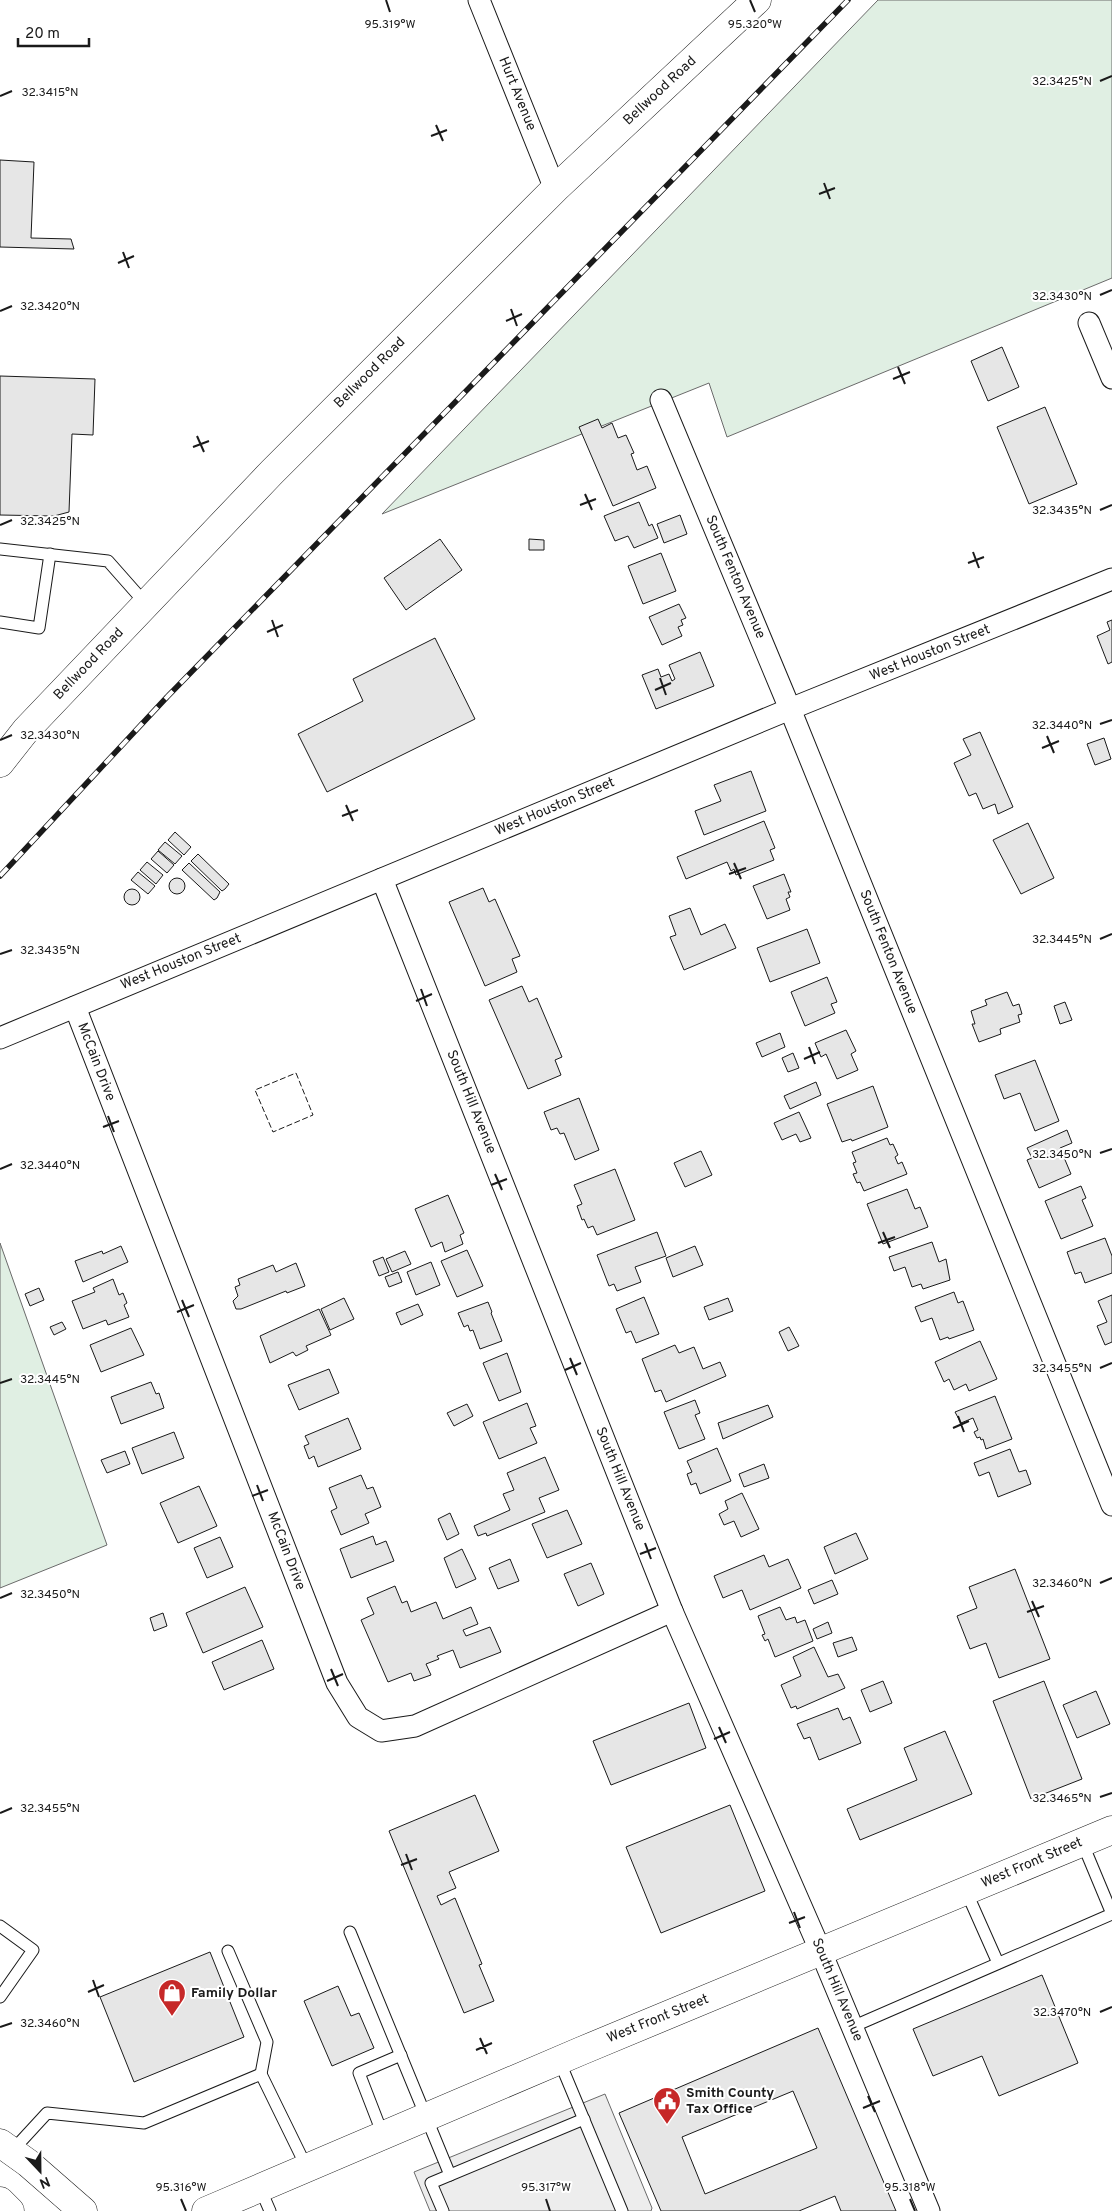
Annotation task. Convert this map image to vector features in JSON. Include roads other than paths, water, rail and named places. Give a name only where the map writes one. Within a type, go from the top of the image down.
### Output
[{"type":"main road","name":"Bellwood Road","points":[[0,763],[26,730],[272,472],[555,189],[757,0]]},
{"type":"main road","name":"West Front Street","points":[[220,2208],[265,2200],[307,2168],[559,2060],[1112,1830]]},
{"type":"main road","points":[[6,2147],[83,2211]]},
{"type":"main road","points":[[0,2201],[10,2211]]},
{"type":"street","name":"Hurt Avenue","points":[[479,0],[555,189]]},
{"type":"street","points":[[1089,323],[1112,378]]},
{"type":"street","name":"South Fenton Avenue","points":[[661,400],[790,710],[1112,1506]]},
{"type":"street","name":"West Houston Street","points":[[0,1038],[790,710],[1112,579]]},
{"type":"street","name":"South Hill Avenue","points":[[382,879],[672,1611],[821,1952],[929,2211]]},
{"type":"street","name":"McCain Drive","points":[[74,1007],[337,1683],[358,1717],[381,1731],[415,1726],[672,1611]]},
{"type":"lane","points":[[0,549],[108,561],[146,604]]},
{"type":"lane","points":[[0,622],[40,628],[50,554]]},
{"type":"lane","points":[[852,2027],[1112,1914],[1082,1842]]},
{"type":"lane","points":[[966,1891],[998,1963]]},
{"type":"lane","points":[[0,1926],[33,1950],[0,1997]]},
{"type":"lane","points":[[350,1932],[450,2175]]},
{"type":"lane","points":[[228,1952],[267,2042],[261,2074],[307,2168]]},
{"type":"lane","points":[[383,2135],[359,2073],[401,2055]]},
{"type":"lane","points":[[559,2060],[622,2211]]},
{"type":"lane","points":[[6,2147],[48,2113],[144,2122],[261,2074]]},
{"type":"lane","points":[[443,2211],[431,2183],[584,2119]]},
{"type":"railway","points":[[0,876],[167,697],[848,0]]},
{"type":"place","name":"Family Dollar","points":[[172,2017]]},
{"type":"place","name":"Smith County Tax Office","points":[[667,2125]]}]
